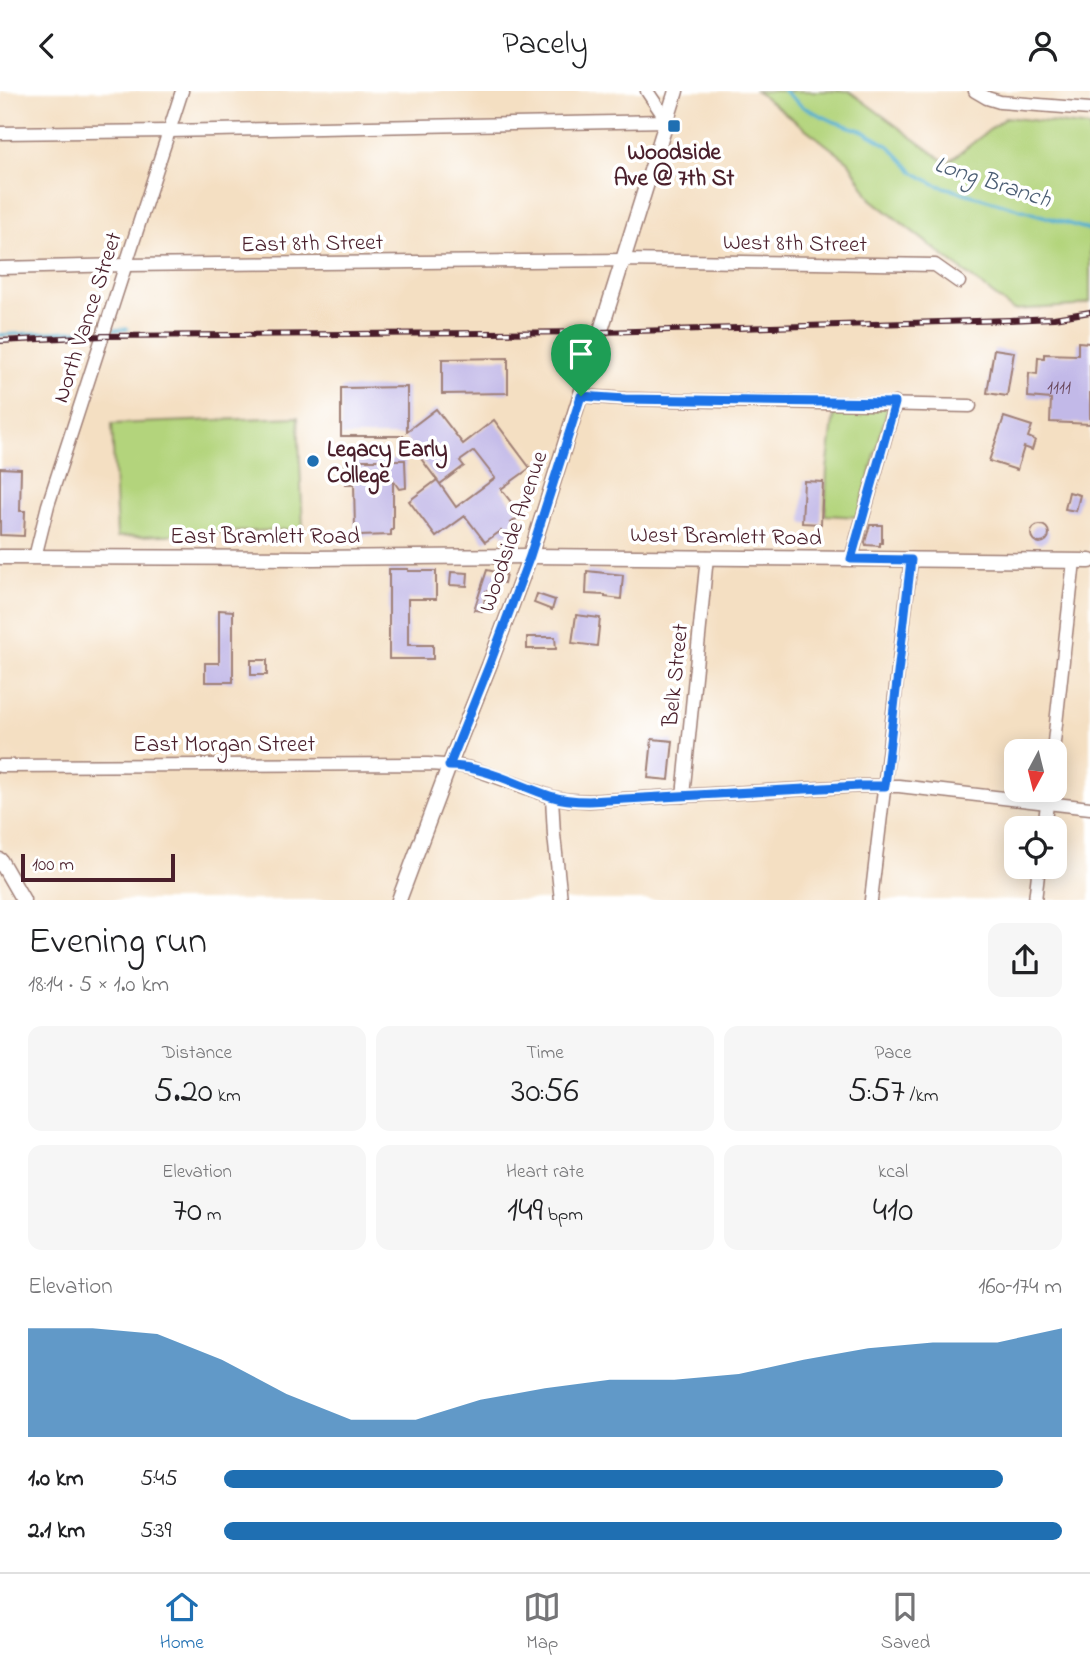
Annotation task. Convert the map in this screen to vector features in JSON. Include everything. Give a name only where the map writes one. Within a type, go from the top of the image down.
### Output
[{"type":"street","name":"North Vance Street","points":[[35,557],[48,506],[182,91]]},
{"type":"street","points":[[647,91],[667,121]]},
{"type":"street","name":"Woodside Avenue","points":[[399,900],[530,556],[676,91]]},
{"type":"street","points":[[975,91],[1000,102],[1090,109]]},
{"type":"street","points":[[0,133],[667,121]]},
{"type":"street","name":"East 8th Street","points":[[0,268],[624,260]]},
{"type":"street","name":"West 8th Street","points":[[624,260],[935,265],[959,282]]},
{"type":"street","points":[[581,396],[970,406]]},
{"type":"street","points":[[851,559],[895,403]]},
{"type":"street","name":"East Bramlett Road","points":[[0,557],[530,556]]},
{"type":"street","name":"West Bramlett Road","points":[[530,556],[1090,561]]},
{"type":"street","name":"Belk Street","points":[[683,796],[707,557]]},
{"type":"street","points":[[871,900],[911,560]]},
{"type":"street","points":[[1054,739],[1074,561]]},
{"type":"street","name":"East Morgan Street","points":[[0,766],[410,763],[474,769],[552,797],[568,800],[899,786],[1090,808]]},
{"type":"street","points":[[552,797],[561,900]]},
{"type":"street","points":[[1045,816],[1047,803]]},
{"type":"street","points":[[0,860],[23,900]]},
{"type":"street","points":[[1035,900],[1037,879]]},
{"type":"green space","points":[[756,91],[849,91],[947,163],[1006,117],[1090,127],[1090,302],[1075,306],[1013,310],[871,199],[849,162]]},
{"type":"green space","points":[[835,406],[888,407],[858,517],[825,515],[827,470]]},
{"type":"green space","points":[[298,417],[303,529],[117,537],[112,424]]},
{"type":"building","points":[[1078,342],[1090,343],[1090,424],[1050,422],[1051,399],[1028,397],[1029,373],[1037,374],[1038,357],[1044,358],[1044,354],[1078,355]]},
{"type":"building","points":[[994,349],[1014,352],[1007,396],[987,393]]},
{"type":"building","points":[[508,358],[508,393],[442,394],[442,359]]},
{"type":"building","points":[[407,387],[407,431],[436,409],[463,444],[494,420],[530,468],[501,489],[521,515],[511,523],[515,528],[504,536],[501,531],[485,542],[465,516],[436,537],[409,501],[437,480],[404,436],[341,436],[341,388]],"holes":[[[474,451],[495,478],[456,507],[437,480],[440,484],[464,466],[460,461]]]},
{"type":"building","points":[[1004,417],[1032,426],[1028,437],[1035,440],[1032,450],[1024,447],[1017,470],[989,461]]},
{"type":"building","points":[[345,460],[405,460],[406,488],[399,489],[393,480],[391,535],[358,536],[358,530],[355,530],[354,484],[346,484]]},
{"type":"building","points":[[0,468],[21,469],[20,511],[25,511],[24,536],[0,535]]},
{"type":"building","points":[[804,481],[823,482],[821,524],[802,523]]},
{"type":"building","points":[[1069,492],[1080,495],[1076,511],[1065,509]]},
{"type":"building","points":[[870,525],[882,525],[880,546],[866,545]]},
{"type":"building","points":[[1040,525],[1046,528],[1049,534],[1046,540],[1040,543],[1034,540],[1031,534],[1034,528]]},
{"type":"building","points":[[389,569],[436,571],[436,599],[408,599],[408,645],[433,645],[433,659],[389,659]]},
{"type":"building","points":[[487,570],[506,574],[504,583],[494,581],[490,592],[486,591],[483,611],[474,610]]},
{"type":"building","points":[[587,571],[623,575],[621,599],[586,594]]},
{"type":"building","points":[[451,572],[468,573],[467,586],[450,585]]},
{"type":"building","points":[[537,594],[555,600],[552,610],[534,603]]},
{"type":"building","points":[[219,610],[233,611],[233,682],[205,682],[205,663],[219,663]]},
{"type":"building","points":[[576,615],[600,618],[597,646],[572,643]]},
{"type":"building","points":[[527,637],[555,637],[556,649],[527,649]]},
{"type":"building","points":[[251,660],[267,660],[267,675],[251,675]]},
{"type":"building","points":[[652,739],[673,741],[669,780],[648,778]]},
{"type":"waterway","name":"Long Branch","points":[[784,91],[803,107],[863,131],[889,146],[915,173],[937,185],[1090,230]]},
{"type":"waterway","points":[[114,330],[127,329]]},
{"type":"waterway","points":[[0,335],[91,330]]},
{"type":"railway","points":[[0,341],[103,336],[601,332],[1009,320],[1054,318],[1090,312]]},
{"type":"place","name":"Woodside Ave @ 7th St","points":[[674,126]]},
{"type":"place","name":"Legacy Early College","points":[[313,461]]},
{"type":"route","points":[[581,396],[895,403],[851,559],[911,560],[885,786],[589,801],[552,797],[474,769],[449,766],[530,556],[581,396]]}]
